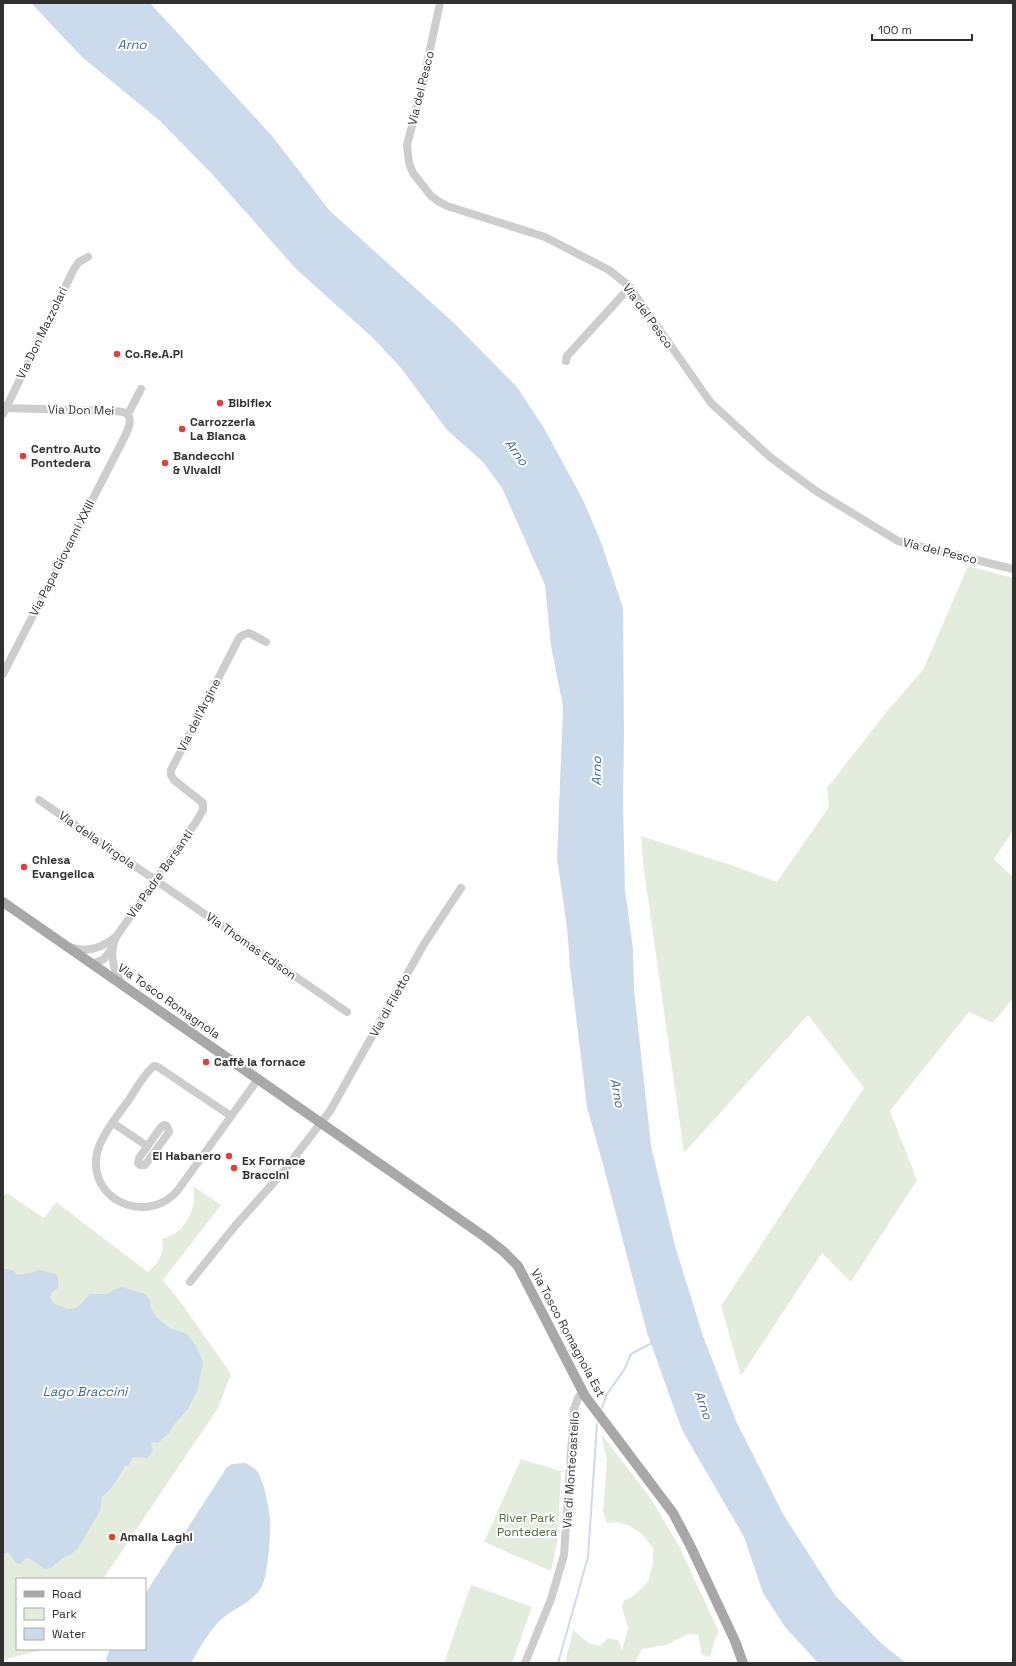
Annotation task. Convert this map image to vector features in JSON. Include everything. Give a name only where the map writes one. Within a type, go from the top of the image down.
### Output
[{"type":"main road","name":"Via Tosco Romagnola","points":[[3,902],[320,1123]]},
{"type":"main road","name":"Via Tosco Romagnola Est","points":[[320,1123],[485,1237],[508,1255],[524,1276],[582,1392],[673,1512],[735,1641],[743,1663]]},
{"type":"street","name":"Via del Pesco","points":[[440,3],[421,91],[407,145],[409,163],[413,173],[431,196],[447,206],[545,237],[609,270],[630,288],[711,403],[770,457],[816,491],[898,541],[1013,569]]},
{"type":"street","name":"Via Don Mazzolari","points":[[4,410],[74,269],[80,262],[88,257]]},
{"type":"street","points":[[566,360],[567,356],[630,288]]},
{"type":"street","points":[[128,414],[141,389]]},
{"type":"street","name":"Via Don Mei","points":[[4,410],[123,412],[128,414],[130,426],[122,442]]},
{"type":"street","name":"Via Papa Giovanni XXIII","points":[[3,674],[122,442]]},
{"type":"street","name":"Via dell'Argine","points":[[203,810],[202,802],[174,780],[171,775],[171,770],[238,640],[243,635],[250,633],[266,642]]},
{"type":"street","name":"Via della Virgola","points":[[39,800],[155,880]]},
{"type":"street","name":"Via Padre Barsanti","points":[[94,964],[104,959],[112,948],[116,937],[203,810]]},
{"type":"street","name":"Via Thomas Edison","points":[[155,880],[347,1012]]},
{"type":"street","name":"Via di Filetto","points":[[190,1282],[283,1172],[340,1095],[424,944],[461,888]]},
{"type":"street","name":"Via Padre Barsanti","points":[[65,945],[83,950],[99,947],[116,937]]},
{"type":"street","points":[[94,964],[96,952],[99,947]]},
{"type":"street","name":"Via Padre Barsanti","points":[[112,948],[113,963],[116,974],[122,984]]},
{"type":"street","points":[[231,1116],[155,1065],[146,1075],[102,1139],[98,1149],[96,1162],[98,1174],[103,1185],[115,1198],[126,1205],[144,1208],[153,1207],[163,1203],[176,1193],[258,1079]]},
{"type":"street","points":[[113,1123],[147,1146]]},
{"type":"street","points":[[164,1125],[167,1126],[169,1132],[145,1165],[142,1166],[138,1163],[138,1159],[147,1146],[161,1127],[164,1125]]},
{"type":"street","name":"Via di Montecastello","points":[[526,1663],[551,1599],[563,1560],[566,1537],[574,1409],[582,1392]]},
{"type":"green space","points":[[968,566],[1013,578],[1013,831],[994,859],[1013,877],[1013,998],[993,1023],[969,1012],[890,1111],[917,1180],[851,1282],[822,1253],[741,1376],[721,1306],[864,1088],[808,1015],[684,1153],[643,863],[641,836],[734,866],[777,882],[829,807],[827,788],[888,710],[923,670]]},
{"type":"green space","name":"Lago Braccini","points":[[193,1186],[221,1205],[163,1280],[182,1304],[231,1374],[218,1408],[104,1578],[16,1578],[16,1650],[41,1650],[3,1660],[3,1196],[7,1193],[44,1218],[56,1202],[148,1272],[158,1261],[162,1253],[162,1239],[177,1232],[187,1221],[192,1210],[194,1192]]},
{"type":"green space","points":[[601,1434],[650,1497],[679,1546],[719,1632],[710,1657],[702,1655],[698,1635],[688,1634],[666,1645],[642,1649],[635,1663],[565,1663],[573,1630],[589,1643],[600,1646],[608,1638],[618,1640],[622,1650],[628,1629],[622,1607],[624,1600],[632,1597],[648,1582],[653,1563],[653,1548],[641,1533],[630,1526],[618,1522],[607,1523],[603,1511],[607,1459]]},
{"type":"green space","name":"River Park Pontedera","points":[[521,1459],[561,1471],[558,1538],[551,1571],[484,1542]]},
{"type":"green space","points":[[471,1585],[532,1607],[512,1663],[444,1663]]},
{"type":"water","name":"Arno","points":[[31,3],[150,3],[273,137],[329,210],[454,323],[517,387],[544,428],[583,500],[601,542],[623,608],[623,801],[625,890],[633,949],[634,989],[651,1146],[675,1246],[703,1336],[736,1421],[783,1514],[835,1595],[882,1644],[906,1663],[818,1663],[785,1627],[763,1593],[744,1537],[682,1430],[647,1333],[587,1107],[570,967],[567,927],[557,859],[563,706],[551,646],[545,585],[502,488],[483,462],[447,430],[401,368],[372,337],[296,269],[212,174],[160,121],[82,57]]},
{"type":"water","name":"Lago Braccini","points":[[3,1268],[14,1271],[17,1275],[39,1270],[56,1274],[58,1278],[58,1288],[52,1292],[50,1297],[53,1303],[70,1309],[74,1309],[81,1304],[90,1294],[108,1294],[113,1290],[122,1287],[145,1294],[151,1302],[150,1306],[156,1317],[170,1328],[187,1334],[196,1346],[203,1362],[198,1389],[188,1409],[176,1422],[169,1433],[158,1443],[153,1442],[151,1444],[153,1451],[147,1458],[133,1457],[128,1466],[125,1466],[118,1479],[102,1497],[100,1511],[78,1548],[51,1568],[45,1569],[29,1558],[26,1558],[20,1564],[16,1563],[8,1552],[3,1554]]},
{"type":"water","points":[[245,1463],[254,1468],[260,1475],[266,1494],[270,1534],[266,1575],[261,1588],[250,1600],[228,1614],[216,1624],[191,1663],[107,1663],[106,1659],[110,1650],[146,1650],[146,1592],[227,1467],[232,1464]]},
{"type":"waterway","points":[[602,1408],[607,1394],[624,1370],[631,1354],[652,1343]]},
{"type":"waterway","points":[[558,1663],[588,1557],[597,1424]]},
{"type":"place","name":"Co.Re.A.Pi","points":[[117,354]]},
{"type":"place","name":"Bibiflex","points":[[220,403]]},
{"type":"place","name":"Carrozzeria La Bianca","points":[[182,429]]},
{"type":"place","name":"Centro Auto Pontedera","points":[[23,456]]},
{"type":"place","name":"Bandecchi & Vivaldi","points":[[165,463]]},
{"type":"place","name":"Chiesa Evangelica","points":[[24,867]]},
{"type":"place","name":"Caffè la fornace","points":[[206,1062]]},
{"type":"place","name":"El Habanero","points":[[229,1156]]},
{"type":"place","name":"Ex Fornace Braccini","points":[[234,1168]]},
{"type":"place","name":"Amalia Laghi","points":[[112,1537]]}]
